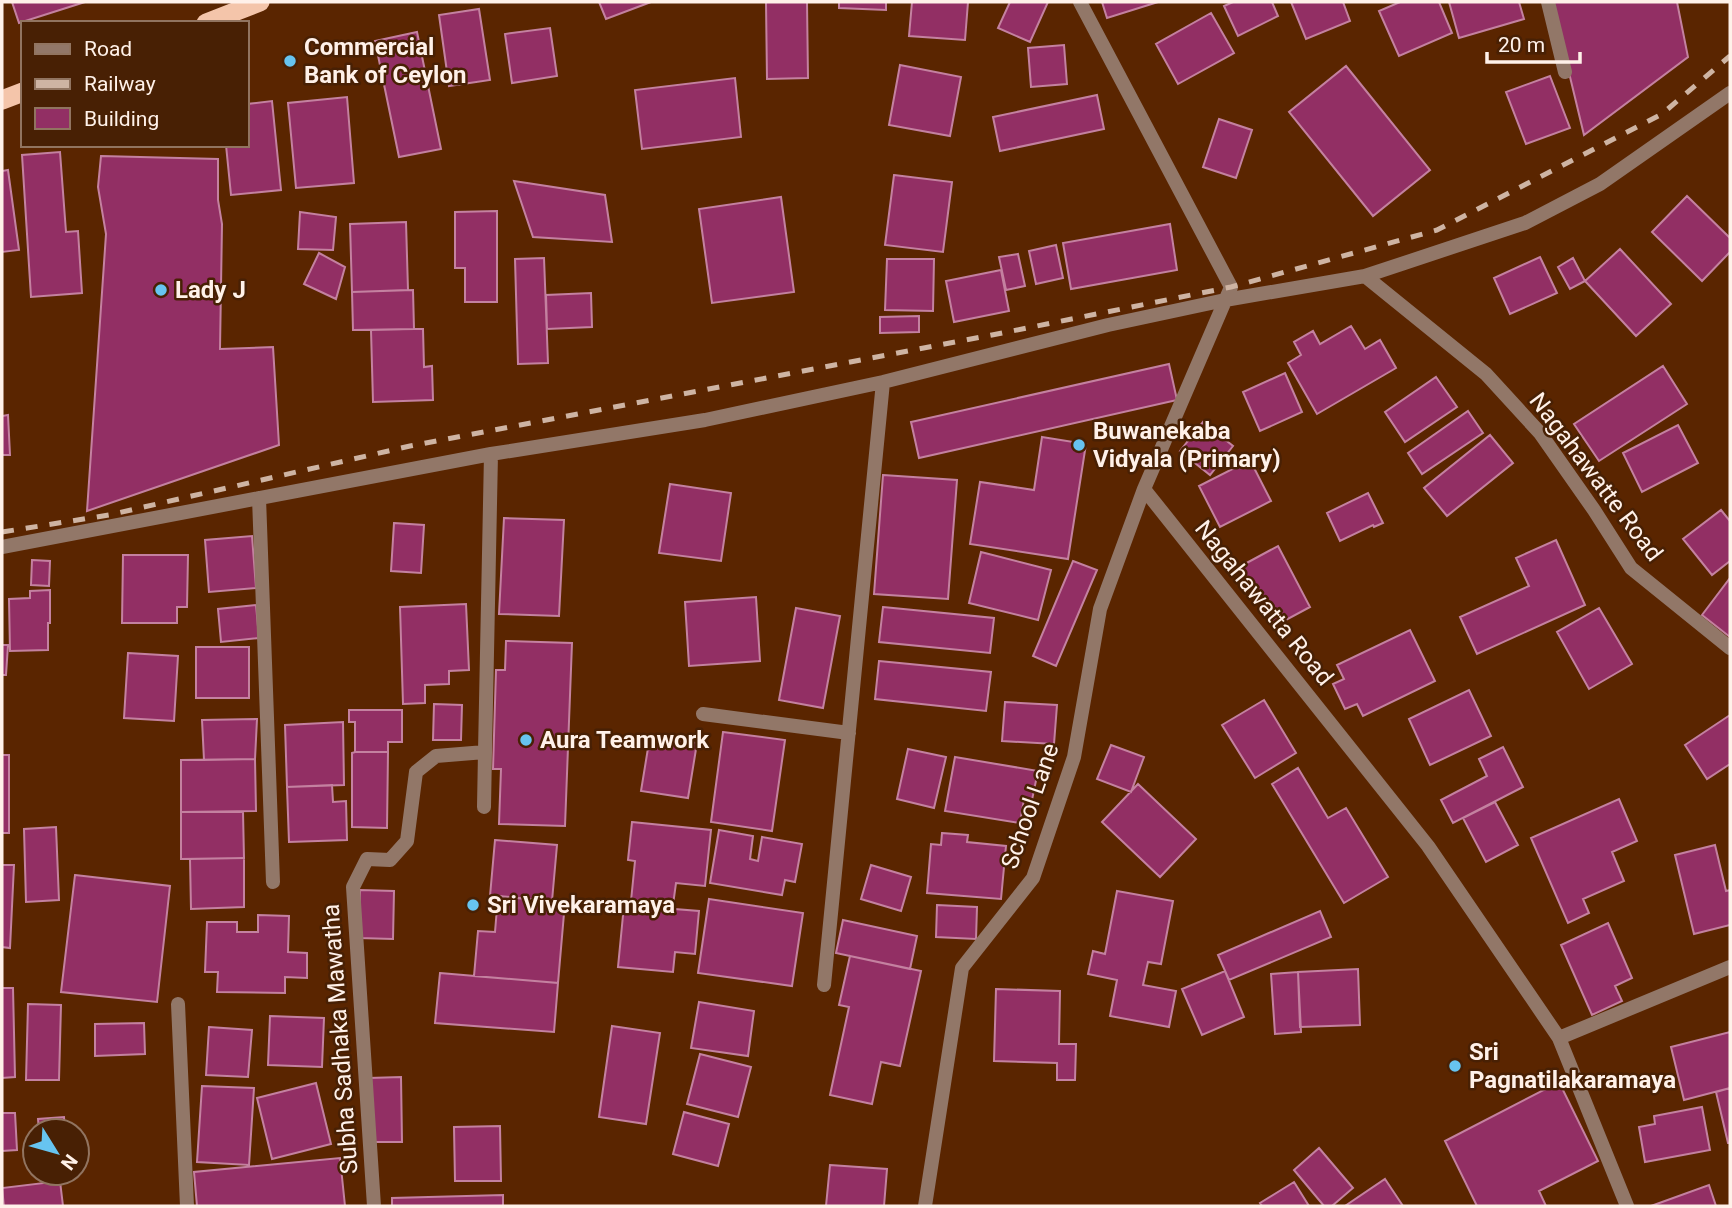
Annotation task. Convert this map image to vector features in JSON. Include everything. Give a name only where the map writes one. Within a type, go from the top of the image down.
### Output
[{"type":"highway","points":[[211,21],[260,2]]},
{"type":"highway","points":[[2,100],[21,93]]},
{"type":"street","points":[[1080,2],[1231,287],[1144,489]]},
{"type":"street","points":[[1548,2],[1564,72]]},
{"type":"street","points":[[2,547],[491,454],[705,419],[883,382],[1108,325],[1225,300],[1365,276],[1525,223],[1600,184],[1730,93]]},
{"type":"street","name":"Nagahawatte Road","points":[[1365,276],[1486,374],[1540,433],[1631,568],[1730,648]]},
{"type":"street","points":[[824,985],[883,382]]},
{"type":"street","points":[[484,807],[491,454]]},
{"type":"street","name":"Nagahawatta Road","points":[[1144,489],[1428,846],[1559,1038],[1627,1206]]},
{"type":"street","name":"School Lane","points":[[925,1206],[962,968],[1033,878],[1074,757],[1100,609],[1144,489]]},
{"type":"street","points":[[259,498],[273,882]]},
{"type":"street","points":[[703,714],[849,733]]},
{"type":"street","name":"Subha Sadhaka Mawatha","points":[[374,1206],[352,887],[367,859],[390,860],[407,841],[415,772],[436,756],[485,752]]},
{"type":"street","points":[[1559,1038],[1730,967]]},
{"type":"street","points":[[178,1004],[187,1206]]},
{"type":"building","points":[[12,2],[85,2],[21,21],[19,23]]},
{"type":"building","points":[[599,2],[651,2],[606,19]]},
{"type":"building","points":[[766,2],[807,2],[808,78],[767,79]]},
{"type":"building","points":[[839,2],[886,2],[886,10],[839,8]]},
{"type":"building","points":[[912,2],[968,2],[965,40],[909,36]]},
{"type":"building","points":[[1010,2],[1048,2],[1030,42],[998,28]]},
{"type":"building","points":[[1102,2],[1158,2],[1107,18]]},
{"type":"building","points":[[1233,2],[1272,2],[1278,16],[1238,36],[1224,6]]},
{"type":"building","points":[[1291,2],[1343,2],[1350,21],[1306,39]]},
{"type":"building","points":[[1400,2],[1439,2],[1452,33],[1399,56],[1379,11]]},
{"type":"building","points":[[1449,2],[1519,2],[1524,19],[1459,38]]},
{"type":"building","points":[[1552,2],[1677,2],[1688,57],[1584,135]]},
{"type":"building","points":[[479,9],[490,80],[449,86],[439,15]]},
{"type":"building","points":[[1211,13],[1234,53],[1178,84],[1156,44]]},
{"type":"building","points":[[550,28],[557,76],[512,83],[505,34]]},
{"type":"building","points":[[417,32],[441,149],[399,157],[375,41]]},
{"type":"building","points":[[1064,45],[1067,84],[1031,87],[1028,48]]},
{"type":"building","points":[[900,65],[961,77],[950,136],[889,125]]},
{"type":"building","points":[[1346,66],[1430,170],[1373,216],[1289,112]]},
{"type":"building","points":[[1550,76],[1570,128],[1526,144],[1506,92]]},
{"type":"building","points":[[735,78],[741,137],[642,149],[635,90]]},
{"type":"building","points":[[1097,95],[1104,129],[1000,151],[993,117]]},
{"type":"building","points":[[347,97],[354,183],[296,188],[288,103]]},
{"type":"building","points":[[272,101],[281,190],[231,195],[226,147],[248,147],[248,104]]},
{"type":"building","points":[[1219,119],[1252,130],[1236,178],[1203,167]]},
{"type":"building","points":[[60,152],[66,232],[78,231],[82,293],[31,297],[22,155]]},
{"type":"building","name":"Lady J","points":[[101,156],[218,159],[218,200],[222,224],[220,349],[273,347],[279,445],[87,511],[106,234],[98,187]]},
{"type":"building","points":[[8,170],[19,250],[2,252],[2,171]]},
{"type":"building","points":[[894,175],[952,182],[943,252],[885,245]]},
{"type":"building","points":[[514,181],[605,195],[612,242],[533,237]]},
{"type":"building","points":[[1687,196],[1730,238],[1730,252],[1702,281],[1652,232]]},
{"type":"building","points":[[781,197],[794,292],[712,303],[699,209]]},
{"type":"building","points":[[497,211],[497,302],[465,302],[465,268],[455,268],[455,212]]},
{"type":"building","points":[[300,212],[336,217],[333,250],[298,249]]},
{"type":"building","points":[[406,222],[408,290],[352,292],[350,224]]},
{"type":"building","points":[[1170,224],[1177,270],[1071,289],[1063,243]]},
{"type":"building","points":[[1056,245],[1063,278],[1036,284],[1029,251]]},
{"type":"building","points":[[1620,249],[1671,304],[1636,336],[1585,281]]},
{"type":"building","points":[[319,253],[345,267],[336,299],[304,284]]},
{"type":"building","points":[[1018,254],[1025,286],[1006,290],[999,257]]},
{"type":"building","points":[[1540,257],[1557,293],[1510,314],[1494,278]]},
{"type":"building","points":[[544,258],[548,363],[518,364],[515,259]]},
{"type":"building","points":[[1573,258],[1585,281],[1570,289],[1558,267]]},
{"type":"building","points":[[887,259],[934,259],[933,311],[885,310]]},
{"type":"building","points":[[1001,270],[1009,311],[954,322],[946,281]]},
{"type":"building","points":[[413,290],[414,329],[353,330],[352,292]]},
{"type":"building","points":[[591,293],[592,327],[547,329],[546,295]]},
{"type":"building","points":[[919,316],[919,332],[880,333],[880,317]]},
{"type":"building","points":[[1351,326],[1365,349],[1380,340],[1396,368],[1317,414],[1288,363],[1301,355],[1294,342],[1313,331],[1320,344]]},
{"type":"building","points":[[423,329],[424,367],[432,366],[433,400],[373,402],[371,330]]},
{"type":"building","points":[[1169,364],[1177,400],[919,458],[911,422]]},
{"type":"building","points":[[1663,366],[1687,404],[1599,461],[1574,424]]},
{"type":"building","points":[[1285,373],[1302,412],[1260,431],[1243,392]]},
{"type":"building","points":[[1436,377],[1457,407],[1405,442],[1385,412]]},
{"type":"building","points":[[1468,411],[1483,433],[1422,474],[1408,453]]},
{"type":"building","points":[[8,415],[10,455],[2,455],[2,416]]},
{"type":"building","points":[[1203,422],[1233,446],[1210,475],[1180,451]]},
{"type":"building","points":[[1678,425],[1698,463],[1642,492],[1623,453]]},
{"type":"building","points":[[1490,435],[1513,463],[1447,516],[1424,488]]},
{"type":"building","points":[[1042,437],[1086,444],[1068,559],[970,544],[980,482],[1034,490]]},
{"type":"building","points":[[1250,460],[1271,501],[1220,527],[1199,486]]},
{"type":"building","points":[[883,475],[957,480],[948,599],[874,594]]},
{"type":"building","points":[[670,484],[731,493],[721,561],[659,553]]},
{"type":"building","points":[[1368,493],[1383,523],[1340,541],[1327,513]]},
{"type":"building","points":[[1721,510],[1730,521],[1730,561],[1712,575],[1683,539]]},
{"type":"building","points":[[504,518],[564,520],[559,616],[499,614]]},
{"type":"building","points":[[394,523],[424,525],[421,573],[391,571]]},
{"type":"building","points":[[252,536],[256,588],[209,592],[205,540]]},
{"type":"building","points":[[1556,540],[1585,605],[1477,654],[1460,617],[1529,586],[1516,558]]},
{"type":"building","points":[[1278,546],[1310,607],[1273,627],[1241,566]]},
{"type":"building","points":[[981,552],[1051,570],[1038,620],[969,603]]},
{"type":"building","points":[[123,555],[188,555],[187,607],[177,607],[177,623],[122,623]]},
{"type":"building","points":[[32,560],[50,561],[49,586],[31,585]]},
{"type":"building","points":[[1073,561],[1097,570],[1056,666],[1033,656]]},
{"type":"building","points":[[1730,578],[1730,637],[1702,615]]},
{"type":"building","points":[[50,590],[48,650],[10,651],[9,599],[30,598],[30,591]]},
{"type":"building","points":[[756,597],[760,661],[689,666],[685,602]]},
{"type":"building","points":[[466,604],[469,670],[449,671],[449,684],[425,685],[425,703],[403,704],[400,607]]},
{"type":"building","points":[[256,605],[259,638],[221,642],[218,609]]},
{"type":"building","points":[[883,607],[994,618],[990,653],[879,642]]},
{"type":"building","points":[[796,608],[840,616],[823,708],[779,700]]},
{"type":"building","points":[[1599,608],[1632,664],[1589,689],[1557,632]]},
{"type":"building","points":[[1410,630],[1435,681],[1363,716],[1357,704],[1345,709],[1333,684],[1344,679],[1337,665]]},
{"type":"building","points":[[506,641],[572,643],[565,826],[499,824],[501,769],[493,769],[496,670],[505,670]]},
{"type":"building","points":[[2,645],[8,645],[6,675],[2,675]]},
{"type":"building","points":[[196,647],[249,647],[249,698],[196,698]]},
{"type":"building","points":[[128,653],[178,656],[174,721],[124,718]]},
{"type":"building","points":[[879,661],[991,672],[986,711],[875,699]]},
{"type":"building","points":[[1469,690],[1491,736],[1430,765],[1409,719]]},
{"type":"building","points":[[1264,700],[1296,753],[1255,778],[1222,725]]},
{"type":"building","points":[[1005,702],[1057,705],[1054,744],[1002,741]]},
{"type":"building","points":[[434,704],[462,705],[461,740],[433,740]]},
{"type":"building","points":[[349,710],[402,710],[402,742],[388,742],[388,752],[355,752],[355,722],[349,722]]},
{"type":"building","points":[[1730,715],[1730,764],[1707,779],[1685,745]]},
{"type":"building","points":[[257,719],[255,759],[204,760],[202,720]]},
{"type":"building","points":[[343,722],[344,785],[287,787],[285,725]]},
{"type":"building","points":[[723,732],[785,740],[772,831],[711,822]]},
{"type":"building","points":[[650,736],[697,743],[688,798],[641,791]]},
{"type":"building","points":[[1111,745],[1144,757],[1131,792],[1097,779]]},
{"type":"building","points":[[1503,747],[1523,787],[1453,823],[1441,800],[1487,776],[1479,759]]},
{"type":"building","points":[[908,749],[946,757],[934,808],[897,799]]},
{"type":"building","points":[[388,752],[387,828],[352,827],[352,753]]},
{"type":"building","points":[[2,755],[9,755],[9,833],[2,833]]},
{"type":"building","points":[[955,757],[1038,771],[1032,800],[1024,799],[1020,823],[945,811]]},
{"type":"building","points":[[255,759],[256,811],[181,812],[181,760]]},
{"type":"building","points":[[1298,768],[1328,818],[1346,808],[1388,877],[1344,903],[1272,784]]},
{"type":"building","points":[[1138,784],[1196,839],[1160,877],[1102,822]]},
{"type":"building","points":[[332,785],[333,802],[346,801],[347,840],[289,842],[287,787]]},
{"type":"building","points":[[1619,799],[1637,841],[1612,852],[1624,881],[1583,899],[1589,913],[1568,923],[1531,838]]},
{"type":"building","points":[[1495,802],[1518,845],[1486,862],[1463,818]]},
{"type":"building","points":[[181,812],[243,812],[244,858],[181,859]]},
{"type":"building","points":[[632,822],[711,830],[705,886],[676,883],[673,905],[631,901],[635,861],[628,860]]},
{"type":"building","points":[[56,827],[59,900],[26,902],[24,829]]},
{"type":"building","points":[[719,830],[753,836],[750,859],[758,861],[762,837],[802,844],[795,882],[785,880],[782,895],[710,883]]},
{"type":"building","points":[[942,833],[968,835],[967,842],[1006,846],[1001,899],[927,893],[931,844],[941,845]]},
{"type":"building","points":[[495,840],[557,845],[552,901],[490,896]]},
{"type":"building","points":[[1715,845],[1726,891],[1730,890],[1730,925],[1694,934],[1675,855]]},
{"type":"building","points":[[244,858],[244,907],[191,909],[190,859]]},
{"type":"building","points":[[2,865],[14,865],[10,948],[2,947]]},
{"type":"building","points":[[871,865],[911,877],[901,911],[861,899]]},
{"type":"building","points":[[75,875],[170,886],[157,1002],[61,992]]},
{"type":"building","points":[[360,890],[394,891],[393,939],[359,938]]},
{"type":"building","points":[[1117,891],[1173,901],[1161,964],[1148,962],[1143,985],[1176,991],[1169,1027],[1110,1016],[1117,980],[1088,974],[1093,951],[1105,954]]},
{"type":"building","points":[[498,896],[565,902],[558,983],[474,976],[478,931],[495,932]]},
{"type":"building","points":[[709,899],[803,913],[792,986],[698,973]]},
{"type":"building","points":[[624,905],[699,911],[695,954],[675,952],[673,972],[618,967]]},
{"type":"building","points":[[937,905],[977,907],[976,939],[936,937]]},
{"type":"building","points":[[1320,911],[1331,937],[1229,980],[1218,955]]},
{"type":"building","points":[[258,915],[289,916],[288,952],[307,953],[307,978],[285,977],[285,993],[217,992],[218,972],[205,972],[207,922],[237,922],[237,932],[258,932]]},
{"type":"building","points":[[843,920],[917,936],[910,969],[836,953]]},
{"type":"building","points":[[1608,923],[1632,978],[1615,986],[1622,1001],[1592,1015],[1561,945]]},
{"type":"building","points":[[850,956],[921,971],[900,1066],[881,1062],[872,1104],[830,1095],[849,1007],[839,1005]]},
{"type":"building","points":[[1358,969],[1360,1025],[1300,1027],[1298,972]]},
{"type":"building","points":[[1225,971],[1244,1017],[1202,1035],[1182,989]]},
{"type":"building","points":[[1298,972],[1301,1032],[1275,1034],[1271,974]]},
{"type":"building","points":[[440,973],[558,983],[554,1032],[435,1023]]},
{"type":"building","points":[[2,988],[13,988],[15,1077],[2,1078]]},
{"type":"building","points":[[996,989],[1060,991],[1059,1044],[1076,1044],[1075,1080],[1057,1080],[1057,1063],[994,1061]]},
{"type":"building","points":[[699,1002],[754,1011],[748,1056],[691,1048]]},
{"type":"building","points":[[28,1004],[61,1005],[59,1080],[26,1080]]},
{"type":"building","points":[[270,1016],[324,1018],[322,1067],[268,1065]]},
{"type":"building","points":[[144,1023],[145,1054],[95,1056],[95,1024]]},
{"type":"building","points":[[612,1026],[660,1033],[646,1124],[599,1117]]},
{"type":"building","points":[[209,1027],[252,1030],[248,1077],[206,1075]]},
{"type":"building","points":[[1730,1032],[1730,1088],[1684,1100],[1671,1047]]},
{"type":"building","points":[[700,1054],[751,1067],[738,1117],[687,1104]]},
{"type":"building","points":[[401,1077],[402,1142],[370,1142],[369,1078]]},
{"type":"building","points":[[1559,1082],[1598,1161],[1539,1191],[1546,1206],[1477,1206],[1445,1141]]},
{"type":"building","points":[[316,1083],[331,1144],[272,1159],[257,1098]]},
{"type":"building","points":[[202,1086],[254,1088],[249,1165],[197,1162]]},
{"type":"building","points":[[1730,1088],[1730,1143],[1728,1143],[1716,1092]]},
{"type":"building","points":[[1702,1107],[1710,1150],[1645,1162],[1639,1127],[1655,1124],[1654,1116]]},
{"type":"building","points":[[684,1112],[729,1124],[718,1166],[673,1154]]},
{"type":"building","points":[[2,1113],[15,1113],[17,1150],[2,1151]]},
{"type":"building","points":[[500,1126],[501,1181],[455,1181],[454,1127]]},
{"type":"building","points":[[1319,1148],[1353,1188],[1332,1206],[1324,1206],[1294,1170]]},
{"type":"building","points":[[340,1158],[345,1206],[197,1206],[194,1172]]},
{"type":"building","points":[[830,1165],[887,1169],[884,1206],[826,1206]]},
{"type":"building","points":[[1385,1179],[1403,1206],[1345,1206]]},
{"type":"building","points":[[1294,1182],[1309,1206],[1262,1206],[1260,1203]]},
{"type":"building","points":[[1709,1185],[1716,1206],[1651,1206]]},
{"type":"building","points":[[61,1187],[63,1206],[4,1206],[2,1188]]},
{"type":"building","points":[[503,1195],[503,1206],[392,1206],[392,1198]]},
{"type":"railway","points":[[2,532],[109,515],[410,446],[1231,287],[1437,230],[1662,114],[1730,56]]},
{"type":"place","name":"Commercial Bank of Ceylon","points":[[290,61]]},
{"type":"place","name":"Lady J","points":[[161,290]]},
{"type":"place","name":"Buwanekaba Vidyala (Primary)","points":[[1079,445]]},
{"type":"place","name":"Aura Teamwork","points":[[526,740]]},
{"type":"place","name":"Sri Vivekaramaya","points":[[473,905]]},
{"type":"place","name":"Sri Pagnatilakaramaya","points":[[1455,1066]]}]
